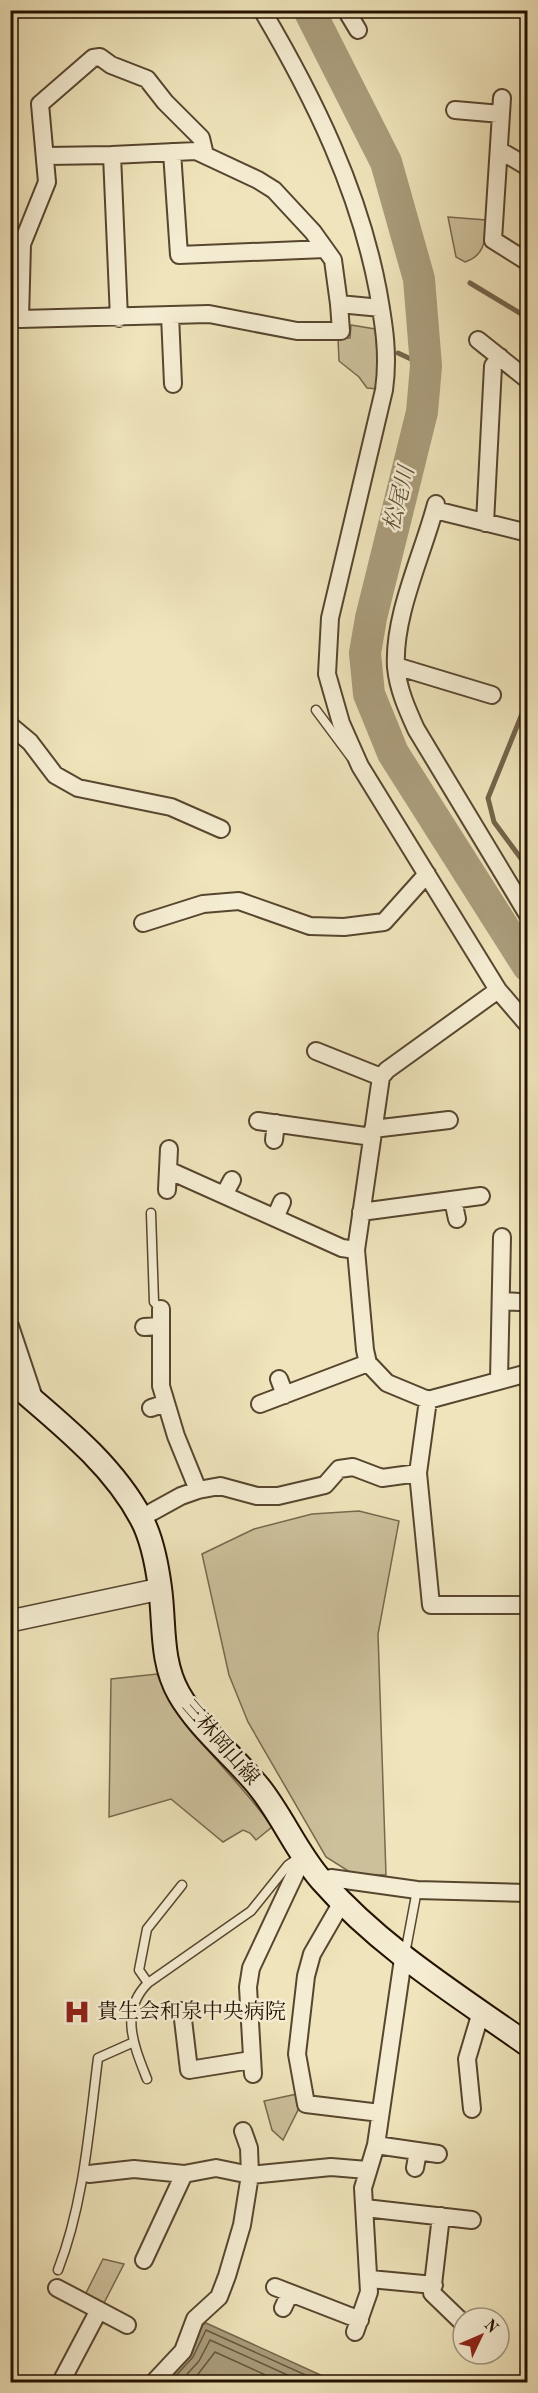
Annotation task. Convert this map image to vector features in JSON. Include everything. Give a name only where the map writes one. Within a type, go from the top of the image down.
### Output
[{"type":"main road","name":"三林岡山線","points":[[10,1380],[35,1401],[113,1477],[141,1518],[149,1538],[160,1589],[163,1643],[179,1694],[273,1804],[321,1880],[403,1959],[528,2045]]},
{"type":"street","points":[[262,10],[320,118],[359,213],[381,308],[387,355],[384,390],[330,618],[327,674],[341,723],[360,766],[498,990],[528,1025]]},
{"type":"street","points":[[346,10],[358,30]]},
{"type":"street","points":[[46,156],[196,152],[258,180],[274,190],[333,260],[341,331],[297,331],[209,314],[20,319],[22,244],[46,182],[46,156],[40,104],[93,58],[100,57],[111,65],[147,79],[165,102],[201,138],[205,155]]},
{"type":"street","points":[[455,110],[502,106],[493,240],[528,261]]},
{"type":"street","points":[[499,150],[528,167]]},
{"type":"street","points":[[172,152],[179,255],[325,249]]},
{"type":"street","points":[[112,155],[119,318]]},
{"type":"street","points":[[339,304],[381,308]]},
{"type":"street","points":[[170,315],[173,384]]},
{"type":"street","points":[[478,340],[528,380]]},
{"type":"street","points":[[485,523],[493,366],[500,357]]},
{"type":"street","points":[[528,533],[485,523],[436,507],[400,627],[396,666],[402,698],[416,729],[528,915]]},
{"type":"street","points":[[396,666],[492,694]]},
{"type":"street","points":[[11,731],[30,742],[55,775],[78,788],[171,807],[221,829]]},
{"type":"street","points":[[143,923],[203,904],[239,901],[310,926],[344,927],[384,922],[427,874]]},
{"type":"street","points":[[498,990],[387,1070],[381,1077],[356,1250],[368,1363],[387,1383],[428,1400],[528,1373]]},
{"type":"street","points":[[316,1051],[381,1077]]},
{"type":"street","points":[[258,1121],[372,1133],[449,1120]]},
{"type":"street","points":[[274,1140],[276,1123]]},
{"type":"street","points":[[167,1190],[169,1149]]},
{"type":"street","points":[[168,1170],[228,1187],[278,1210],[342,1248],[356,1250]]},
{"type":"street","points":[[361,1212],[481,1196]]},
{"type":"street","points":[[453,1200],[457,1219]]},
{"type":"street","points":[[499,1379],[502,1237]]},
{"type":"street","points":[[501,1301],[520,1302]]},
{"type":"street","points":[[155,1320],[161,1386],[159,1406],[176,1436],[198,1490]]},
{"type":"street","points":[[10,1326],[35,1401]]},
{"type":"street","points":[[260,1404],[368,1363]]},
{"type":"street","points":[[279,1379],[285,1395]]},
{"type":"street","points":[[428,1400],[418,1473],[431,1605],[528,1605]]},
{"type":"street","points":[[141,1518],[181,1496],[220,1486],[257,1496],[278,1496],[325,1485],[339,1469],[353,1467],[382,1478],[418,1473]]},
{"type":"street","points":[[10,1621],[160,1589]]},
{"type":"street","points":[[182,2011],[189,2070],[252,2067],[248,1987],[251,1968],[304,1855]]},
{"type":"street","points":[[321,1880],[331,1878],[417,1890],[528,1893]]},
{"type":"street","points":[[342,1902],[312,1954],[306,1976],[297,2054],[306,2104],[380,2113]]},
{"type":"street","points":[[283,2296],[358,2326],[369,2292],[370,2279],[363,2188],[376,2145],[403,1959]]},
{"type":"street","points":[[472,2109],[467,2059],[481,2012]]},
{"type":"street","points":[[154,2382],[183,2351],[195,2319],[219,2297],[242,2225],[250,2175],[249,2148],[243,2131]]},
{"type":"street","points":[[376,2145],[438,2154]]},
{"type":"street","points":[[415,2168],[418,2151]]},
{"type":"street","points":[[89,2174],[134,2169],[183,2174],[216,2168],[250,2175],[330,2167],[367,2170]]},
{"type":"street","points":[[144,2260],[183,2174]]},
{"type":"street","points":[[365,2208],[472,2220]]},
{"type":"street","points":[[441,2216],[432,2293],[451,2311]]},
{"type":"street","points":[[370,2279],[434,2285]]},
{"type":"street","points":[[57,2288],[127,2325]]},
{"type":"street","points":[[61,2382],[99,2310]]},
{"type":"lane","points":[[316,710],[342,748],[360,766]]},
{"type":"lane","points":[[151,1213],[155,1320]]},
{"type":"lane","points":[[147,2079],[130,2029],[131,2012],[137,1994],[148,1983],[251,1911],[288,1865],[304,1855]]},
{"type":"lane","points":[[148,1983],[139,1970],[147,1929],[182,1886]]},
{"type":"lane","points":[[403,1959],[417,1890]]},
{"type":"lane","points":[[58,2270],[70,2237],[84,2165],[98,2058],[134,2042]]},
{"type":"shaded area","points":[[448,217],[486,220],[483,246],[472,259],[465,262],[456,257]]},
{"type":"shaded area","points":[[351,325],[375,329],[377,349],[383,349],[377,389],[367,388],[359,377],[339,361],[338,338],[350,338]]},
{"type":"shaded area","points":[[359,1511],[399,1521],[378,1634],[386,1875],[353,1874],[326,1857],[248,1722],[229,1675],[202,1554],[254,1529],[312,1514]]},
{"type":"shaded area","points":[[157,1674],[167,1695],[195,1735],[272,1827],[256,1840],[250,1833],[243,1830],[223,1842],[171,1799],[109,1817],[111,1679]]},
{"type":"shaded area","points":[[297,2094],[299,2108],[283,2140],[272,2130],[264,2101]]},
{"type":"shaded area","points":[[103,2259],[124,2264],[103,2305],[85,2295]]},
{"type":"water","points":[[206,2323],[336,2382],[162,2382],[199,2327]]},
{"type":"waterway","points":[[74,10],[78,15]]},
{"type":"waterway","name":"松尾川","points":[[309,10],[386,162],[419,279],[426,366],[422,412],[371,618],[365,653],[369,694],[393,753],[528,966]]},
{"type":"waterway","points":[[470,283],[528,318]]},
{"type":"waterway","points":[[398,353],[426,366]]},
{"type":"waterway","points":[[528,699],[488,798],[494,822],[528,868]]},
{"type":"place","name":"貴生会和泉中央病院","points":[[77,2012]]}]
